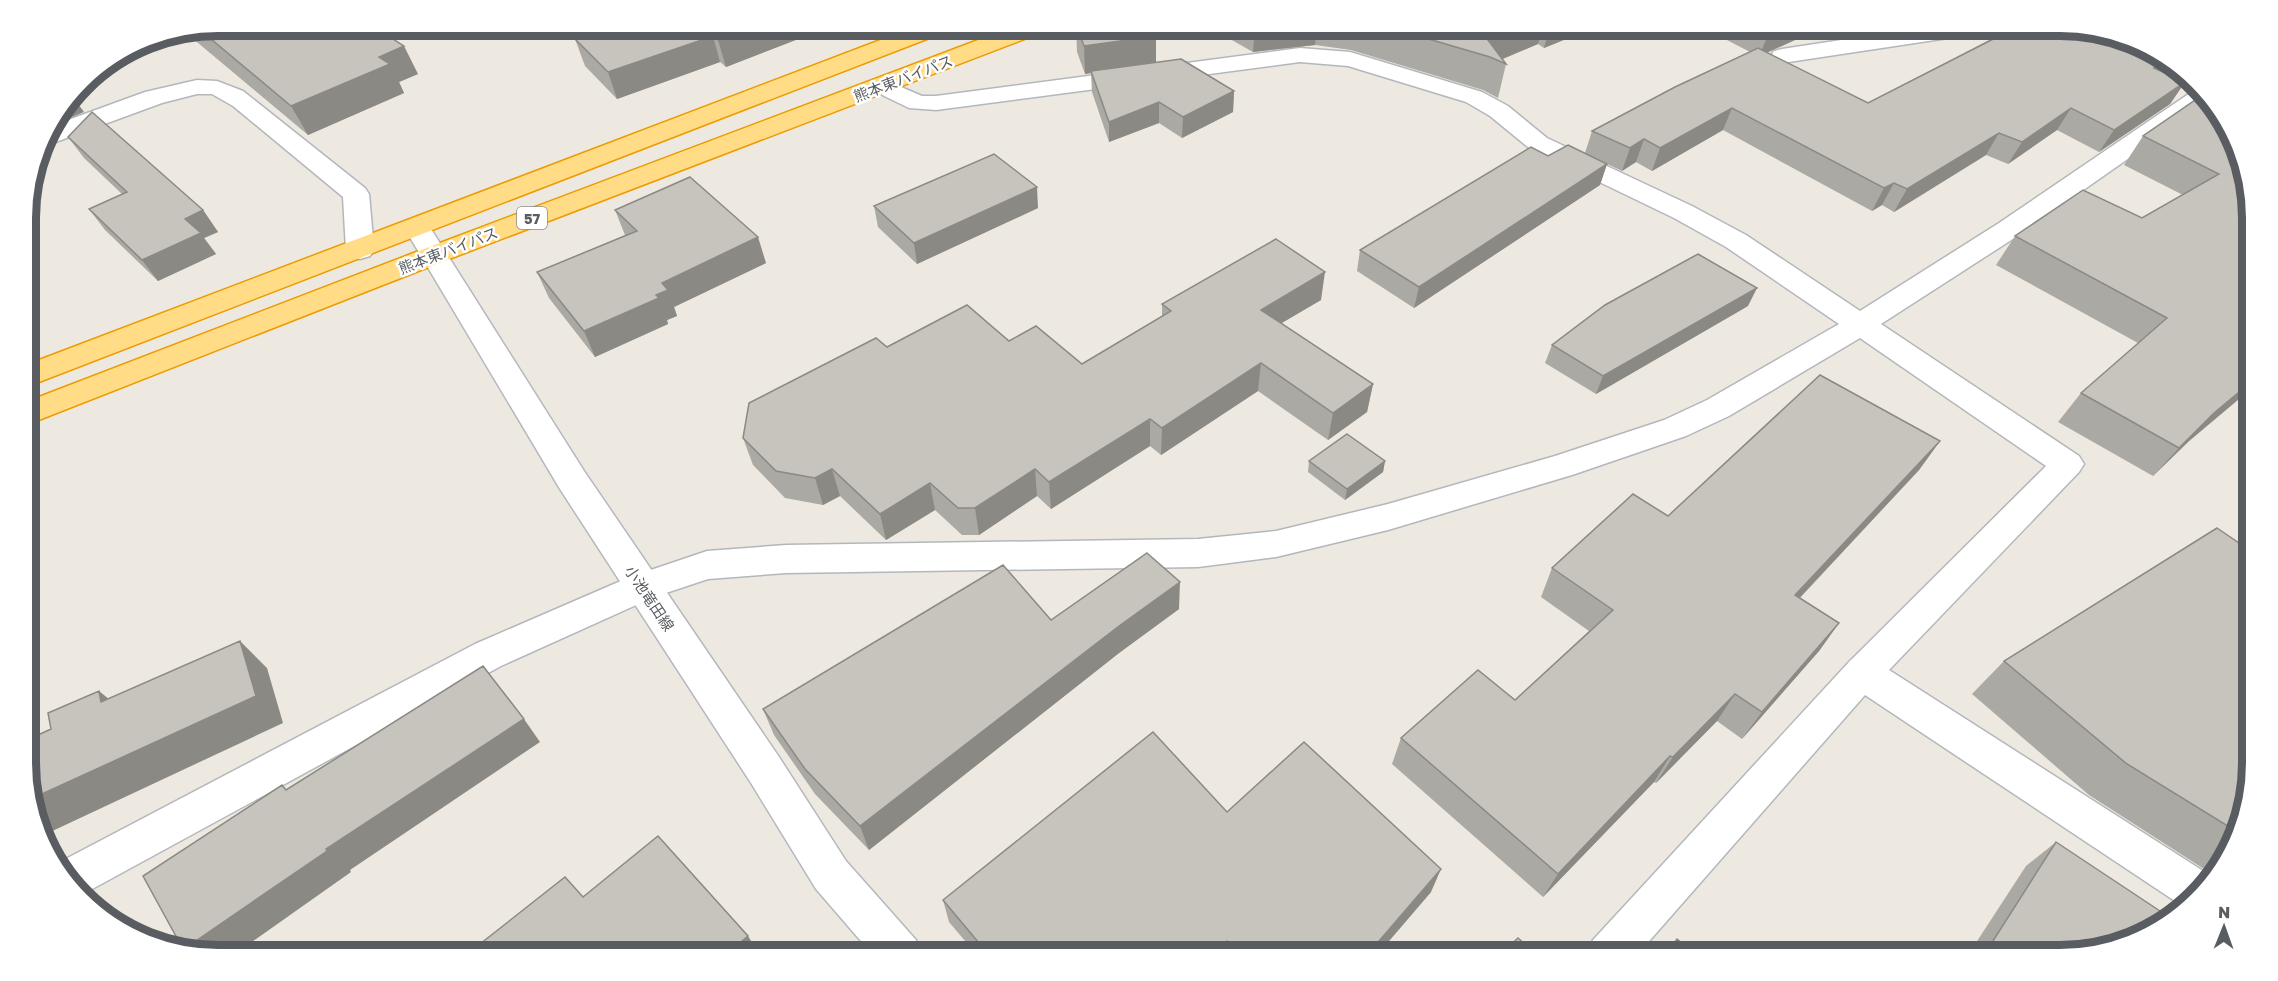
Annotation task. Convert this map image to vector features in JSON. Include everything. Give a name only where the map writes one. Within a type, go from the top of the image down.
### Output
[{"type":"highway","name":"熊本東バイパス","points":[[36,410],[426,242],[918,36]]},
{"type":"highway","name":"熊本東バイパス","points":[[36,373],[360,250],[426,242],[882,86],[1014,36]]},
{"type":"street","points":[[1782,56],[1919,36]]},
{"type":"street","points":[[882,86],[918,103],[936,103],[1121,80],[1274,57],[1327,56],[1350,59],[1454,89],[1489,104],[1538,143],[1683,212],[1736,241],[2068,464],[1862,673],[1617,945]]},
{"type":"street","points":[[57,134],[183,90],[214,87],[242,101],[356,194],[360,250]]},
{"type":"street","points":[[76,876],[488,656],[642,587],[707,565],[786,559],[1158,554],[1238,550],[1276,544],[1398,514],[1561,466],[1675,428],[1728,403],[1814,354],[2008,229],[2197,99]]},
{"type":"street","name":"小池竜田線","points":[[426,242],[572,480],[765,770],[831,874],[892,945]]},
{"type":"street","points":[[1862,673],[2192,888]]},
{"type":"building","points":[[388,36],[404,46],[379,57],[390,64],[291,106],[208,37]]},
{"type":"building","points":[[584,36],[713,36],[608,72],[575,39]]},
{"type":"building","points":[[713,36],[729,36],[718,40]]},
{"type":"building","points":[[1080,36],[1156,36],[1084,46]]},
{"type":"building","points":[[1418,36],[1485,36],[1506,64],[1490,57]]},
{"type":"building","points":[[1999,36],[2072,36],[2096,39],[2130,50],[2151,60],[2160,66],[2154,68],[2183,84],[2114,130],[2071,108],[2022,142],[1999,133],[1907,189],[1894,183],[1884,188],[1732,108],[1660,148],[1644,139],[1630,148],[1592,131],[1675,87],[1758,48],[1868,103]]},
{"type":"building","points":[[1181,59],[1234,91],[1183,117],[1159,102],[1109,122],[1091,71]]},
{"type":"building","points":[[2197,99],[2218,127],[2228,148],[2236,171],[2240,194],[2242,390],[2214,413],[2179,448],[2081,393],[2167,318],[2015,236],[2083,190],[2142,218],[2219,174],[2143,136]]},
{"type":"building","points":[[92,112],[203,210],[185,219],[201,233],[142,260],[89,209],[127,192],[68,137]]},
{"type":"building","points":[[1568,145],[1607,164],[1419,287],[1360,250],[1531,147],[1548,156]]},
{"type":"building","points":[[994,154],[1037,187],[914,243],[874,206]]},
{"type":"building","points":[[690,177],[758,237],[662,283],[668,290],[656,295],[659,298],[584,331],[537,272],[637,231],[615,210]]},
{"type":"building","points":[[1276,239],[1325,272],[1261,310],[1373,384],[1333,413],[1261,363],[1162,428],[1150,419],[1049,482],[1035,469],[975,508],[958,508],[930,483],[880,514],[832,469],[815,478],[776,471],[743,438],[749,403],[876,338],[887,347],[967,305],[1009,341],[1036,326],[1082,364],[1171,311],[1162,304]]},
{"type":"building","points":[[1698,254],[1757,288],[1603,376],[1552,345],[1605,305]]},
{"type":"building","points":[[1820,375],[1940,441],[1795,595],[1839,623],[1762,712],[1735,694],[1673,757],[1670,756],[1558,874],[1401,738],[1478,670],[1515,700],[1613,610],[1552,568],[1633,494],[1668,516]]},
{"type":"building","points":[[1347,434],[1385,461],[1347,489],[1309,461]]},
{"type":"building","points":[[2217,528],[2242,545],[2242,763],[2239,799],[2230,827],[2127,764],[2004,661]]},
{"type":"building","points":[[1147,553],[1180,582],[1119,626],[860,826],[805,769],[763,709],[1003,565],[1051,620]]},
{"type":"building","points":[[240,641],[256,696],[39,795],[36,736],[51,729],[48,713],[99,691],[101,702]]},
{"type":"building","points":[[483,666],[524,719],[326,849],[327,851],[193,943],[179,941],[143,876],[282,785],[286,790]]},
{"type":"building","points":[[1153,732],[1227,812],[1304,742],[1441,869],[1376,945],[1232,945],[1227,941],[1223,945],[981,945],[943,900]]},
{"type":"building","points":[[658,836],[748,936],[742,941],[745,945],[479,945],[565,877],[583,897]]},
{"type":"building","points":[[2056,842],[2163,913],[2141,926],[2096,942],[2072,945],[1990,945]]},
{"type":"building","points":[[1518,938],[1526,945],[1511,945]]},
{"type":"building","points":[[1677,939],[1684,945],[1672,945]]}]
